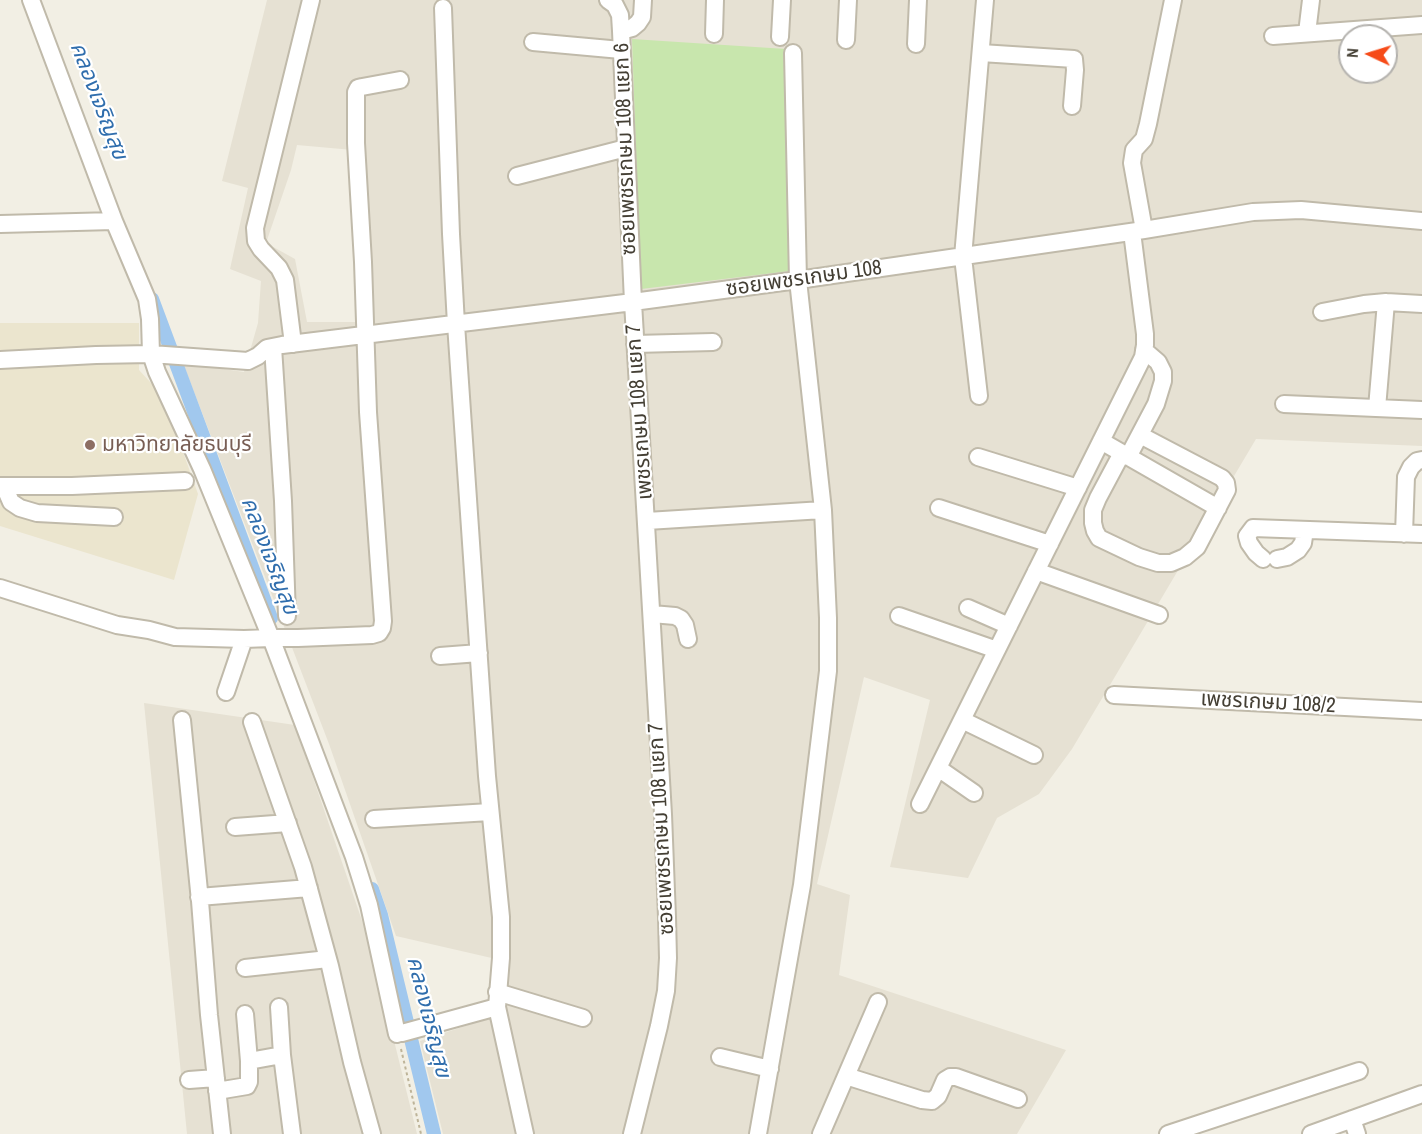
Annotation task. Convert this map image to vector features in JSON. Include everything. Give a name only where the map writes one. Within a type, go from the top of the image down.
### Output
[{"type":"street","points":[[31,0],[114,221],[147,299],[154,354],[166,393],[202,470],[274,638],[354,857],[369,905],[400,1033],[497,1000],[583,1018]]},
{"type":"street","points":[[293,344],[285,280],[279,268],[256,241],[255,228],[311,0]]},
{"type":"street","name":"ซอยเพชรเกษม 108 แยก 6","points":[[608,0],[615,5],[620,15],[633,302]]},
{"type":"street","points":[[621,31],[632,28],[638,23],[642,17],[643,0]]},
{"type":"street","points":[[714,34],[716,0]]},
{"type":"street","points":[[780,37],[782,0]]},
{"type":"street","points":[[846,40],[848,0]]},
{"type":"street","points":[[916,44],[918,0]]},
{"type":"street","points":[[979,396],[963,257],[985,0]]},
{"type":"street","points":[[920,804],[1137,370],[1144,350],[1145,334],[1132,163],[1134,150],[1144,139],[1148,124],[1173,0]]},
{"type":"street","points":[[1307,33],[1311,0]]},
{"type":"street","points":[[443,8],[456,324],[490,812],[501,917],[501,958],[497,1000],[525,1134]]},
{"type":"street","points":[[1273,36],[1422,25]]},
{"type":"street","points":[[533,42],[621,50]]},
{"type":"street","points":[[758,1134],[802,885],[828,671],[823,510],[798,280],[793,53]]},
{"type":"street","points":[[981,53],[1074,59],[1076,70],[1072,106]]},
{"type":"street","points":[[0,588],[117,625],[161,634],[197,638],[244,639],[379,633],[382,628],[369,423],[356,143],[356,92],[358,88],[400,80]]},
{"type":"street","points":[[517,176],[626,148]]},
{"type":"street","name":"ซอยเพชรเกษม 108","points":[[0,360],[154,354],[248,361],[258,357],[267,348],[293,344],[798,280],[1254,212],[1301,210],[1422,221]]},
{"type":"street","points":[[0,224],[114,221]]},
{"type":"street","name":"เพชรเกษม 108 แยก 7","points":[[633,302],[647,521]]},
{"type":"street","points":[[1377,408],[1386,302]]},
{"type":"street","points":[[1322,312],[1386,302],[1422,304]]},
{"type":"street","points":[[635,344],[713,342]]},
{"type":"street","points":[[273,347],[283,501],[287,616]]},
{"type":"street","points":[[1140,435],[1222,478],[1226,483],[1227,490],[1197,547],[1185,557],[1171,563],[1158,563],[1139,557],[1099,538],[1093,523],[1093,510],[1125,455],[1140,435],[1156,404],[1163,381],[1163,372],[1158,362],[1144,350]]},
{"type":"street","points":[[1284,404],[1422,410]]},
{"type":"street","points":[[1101,441],[1218,508]]},
{"type":"street","points":[[978,457],[1077,489]]},
{"type":"street","points":[[1404,534],[1406,477],[1411,468],[1422,460]]},
{"type":"street","points":[[114,517],[37,513],[20,508],[11,502],[2,486],[72,486],[185,481]]},
{"type":"street","points":[[939,508],[1050,544]]},
{"type":"street","points":[[647,521],[823,510]]},
{"type":"street","name":"ซอยเพชรเกษม 108 แยก 7","points":[[632,1134],[659,1026],[666,991],[668,957],[663,814],[647,521]]},
{"type":"street","points":[[1305,530],[1303,543],[1298,550],[1287,557],[1270,559],[1256,553],[1247,536],[1253,528],[1422,534]]},
{"type":"street","points":[[1036,571],[1159,615]]},
{"type":"street","points":[[968,608],[1009,626]]},
{"type":"street","points":[[652,614],[675,616],[681,619],[685,625],[687,639]]},
{"type":"street","points":[[899,616],[997,650]]},
{"type":"street","points":[[226,692],[244,639]]},
{"type":"street","points":[[440,656],[479,653]]},
{"type":"street","name":"เพชรเกษม 108/2","points":[[1114,695],[1422,711]]},
{"type":"street","points":[[182,720],[222,1134]]},
{"type":"street","points":[[962,720],[1034,755]]},
{"type":"street","points":[[252,722],[303,867],[372,1134]]},
{"type":"street","points":[[938,768],[974,793]]},
{"type":"street","points":[[374,819],[490,812]]},
{"type":"street","points":[[235,827],[288,823]]},
{"type":"street","points":[[199,897],[309,888]]},
{"type":"street","points":[[245,968],[328,959]]},
{"type":"street","points":[[821,1134],[878,1002]]},
{"type":"street","points":[[279,1007],[282,1055],[292,1134]]},
{"type":"street","points":[[189,1080],[246,1086],[249,1082],[249,1061],[245,1014]]},
{"type":"street","points":[[249,1061],[282,1055]]},
{"type":"street","points":[[720,1057],[770,1069]]},
{"type":"street","points":[[1168,1134],[1359,1071]]},
{"type":"street","points":[[846,1076],[922,1100],[932,1101],[938,1096],[945,1080],[950,1077],[956,1077],[1018,1099]]},
{"type":"street","points":[[1311,1134],[1355,1126],[1422,1094]]},
{"type":"path","points":[[400,1033],[421,1134]]},
{"type":"shaded area","points":[[267,0],[1422,0],[1422,446],[1256,439],[1072,749],[1039,794],[997,818],[968,878],[890,867],[930,700],[864,677],[817,884],[850,895],[839,975],[1066,1050],[1017,1134],[443,1134],[420,1041],[492,1017],[496,959],[396,936],[329,744],[183,363],[244,372],[258,323],[261,281],[230,269],[248,188],[222,181]],"holes":[[[297,145],[364,151],[371,322],[307,322],[295,259],[266,243],[291,170]]]},
{"type":"shaded area","name":"มหาวิทยาลัยธนบุรี","points":[[0,323],[139,323],[139,370],[163,396],[198,494],[174,580],[0,526]]},
{"type":"shaded area","points":[[144,703],[295,725],[371,947],[417,1134],[187,1134]]},
{"type":"green space","points":[[632,39],[786,49],[790,271],[641,289]]},
{"type":"waterway","name":"คลองเจริญสุข","points":[[152,299],[271,618]]},
{"type":"waterway","name":"คลองเจริญสุข","points":[[372,889],[381,915],[434,1134]]},
{"type":"place","name":"มหาวิทยาลัยธนบุรี","points":[[90,445]]}]
